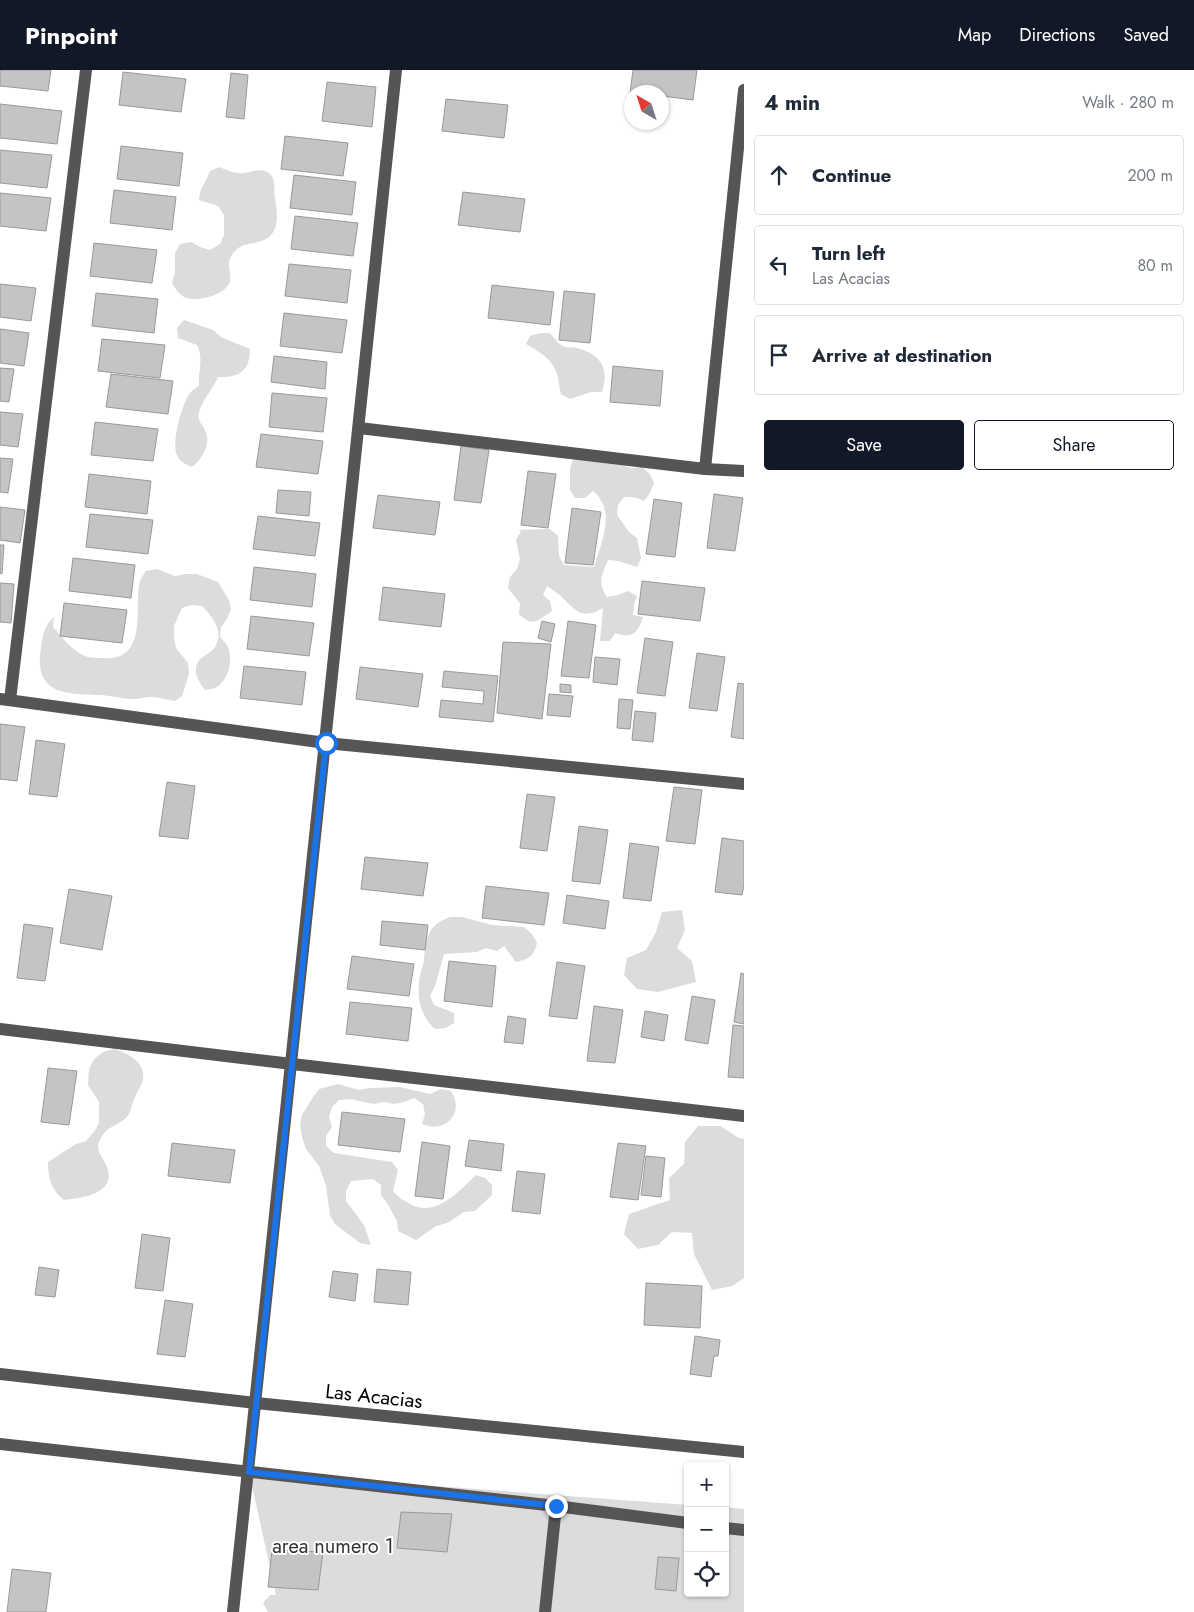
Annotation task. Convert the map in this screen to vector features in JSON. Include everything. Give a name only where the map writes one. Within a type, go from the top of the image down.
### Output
[{"type":"street","points":[[86,70],[5,700],[326,743],[744,784]]},
{"type":"street","points":[[233,1612],[396,70]]},
{"type":"street","points":[[704,469],[744,90]]},
{"type":"street","points":[[359,428],[704,469],[744,471]]},
{"type":"street","points":[[0,1029],[744,1116]]},
{"type":"street","name":"Las Acacias","points":[[0,1374],[256,1403],[744,1452]]},
{"type":"street","points":[[0,1444],[556,1506],[684,1522]]},
{"type":"street","points":[[545,1612],[556,1506]]},
{"type":"street","points":[[729,1528],[744,1530]]},
{"type":"green space","points":[[219,167],[237,173],[263,170],[270,174],[274,183],[277,211],[275,229],[267,238],[244,245],[234,252],[229,260],[230,281],[228,286],[217,294],[189,299],[180,294],[172,283],[175,273],[175,253],[180,244],[191,242],[210,250],[220,244],[224,235],[224,215],[218,206],[199,200],[210,171]]},
{"type":"green space","points":[[184,320],[213,330],[221,337],[250,349],[248,363],[242,372],[232,376],[218,377],[203,403],[198,415],[205,430],[207,442],[202,456],[192,467],[185,464],[177,455],[175,441],[178,423],[187,398],[199,386],[200,360],[197,345],[178,338],[177,328]]},
{"type":"green space","points":[[550,333],[563,346],[577,348],[597,358],[604,369],[605,376],[602,392],[591,392],[570,399],[561,394],[555,368],[544,356],[526,344],[530,336]]},
{"type":"green space","points":[[573,459],[632,468],[642,467],[650,474],[654,483],[644,501],[634,497],[624,497],[618,505],[617,515],[629,532],[637,538],[641,558],[637,567],[608,560],[601,583],[607,597],[628,591],[637,596],[633,615],[643,617],[639,628],[633,634],[621,635],[615,633],[610,641],[600,641],[603,608],[591,613],[581,613],[547,586],[543,595],[550,601],[552,611],[539,620],[532,622],[519,614],[520,603],[508,588],[510,577],[517,569],[520,559],[516,540],[521,531],[518,530],[550,529],[558,536],[559,556],[564,565],[594,567],[603,538],[606,518],[600,499],[593,491],[585,498],[575,498],[570,490],[570,469]]},
{"type":"green space","points":[[157,569],[175,576],[197,574],[218,582],[229,600],[231,609],[221,627],[220,637],[228,647],[230,663],[227,674],[221,684],[216,688],[205,690],[197,678],[196,669],[199,661],[213,650],[219,636],[213,619],[206,610],[202,606],[192,605],[182,608],[174,626],[176,648],[188,663],[189,674],[182,696],[175,701],[155,697],[133,699],[66,693],[49,685],[40,669],[40,656],[43,635],[50,621],[54,617],[53,627],[81,654],[94,658],[118,657],[127,652],[133,643],[138,620],[138,596],[141,579],[146,571]]},
{"type":"green space","points":[[682,910],[685,930],[677,948],[692,961],[696,982],[658,992],[637,989],[624,975],[627,958],[646,950],[656,932],[662,912]]},
{"type":"green space","points":[[450,917],[462,917],[492,925],[524,927],[532,934],[537,943],[530,956],[516,962],[504,946],[497,951],[486,948],[477,952],[444,954],[435,986],[430,996],[434,1005],[454,1013],[454,1023],[445,1028],[435,1029],[430,1025],[421,1008],[419,980],[429,933],[437,924]]},
{"type":"green space","points":[[114,1049],[130,1056],[139,1063],[143,1073],[142,1082],[128,1116],[107,1130],[99,1141],[98,1149],[107,1167],[109,1176],[107,1183],[96,1193],[64,1200],[51,1183],[48,1162],[76,1144],[86,1141],[94,1132],[99,1123],[99,1102],[88,1085],[89,1069],[94,1059],[103,1052]]},
{"type":"green space","points":[[338,1084],[359,1090],[400,1087],[430,1094],[441,1089],[451,1091],[455,1099],[456,1107],[454,1114],[451,1120],[439,1126],[422,1124],[425,1114],[423,1104],[414,1098],[394,1104],[384,1102],[374,1104],[350,1099],[339,1100],[332,1107],[329,1117],[332,1127],[326,1136],[326,1146],[334,1153],[392,1162],[398,1170],[393,1191],[404,1201],[421,1208],[439,1205],[455,1195],[476,1175],[485,1178],[492,1185],[492,1195],[475,1211],[464,1212],[447,1223],[436,1226],[416,1240],[398,1231],[397,1221],[381,1195],[381,1185],[373,1179],[351,1181],[346,1191],[346,1201],[364,1225],[371,1245],[360,1243],[335,1224],[330,1215],[326,1186],[319,1166],[306,1149],[300,1125],[302,1115],[319,1089]]},
{"type":"green space","points":[[698,1126],[720,1126],[739,1138],[744,1139],[744,1278],[732,1286],[712,1290],[694,1254],[692,1233],[672,1232],[658,1245],[638,1249],[624,1234],[629,1214],[670,1200],[669,1178],[684,1164],[685,1142]]},
{"type":"green space","name":"area numero 1","points":[[249,1472],[684,1505],[684,1597],[729,1597],[729,1507],[744,1509],[744,1612],[268,1612],[263,1603],[270,1595],[276,1595]]},
{"type":"building","points":[[0,70],[51,70],[48,91],[0,86]]},
{"type":"building","points":[[633,70],[697,70],[693,100],[669,97],[669,85],[631,85]]},
{"type":"building","points":[[123,72],[186,79],[181,112],[119,105]]},
{"type":"building","points":[[231,73],[248,75],[244,119],[226,117]]},
{"type":"building","points":[[327,82],[376,87],[372,127],[322,121]]},
{"type":"building","points":[[446,99],[508,105],[504,138],[442,131]]},
{"type":"building","points":[[0,104],[62,111],[57,144],[0,138]]},
{"type":"building","points":[[285,136],[348,143],[343,176],[281,169]]},
{"type":"building","points":[[121,146],[183,153],[179,186],[117,179]]},
{"type":"building","points":[[0,150],[52,155],[47,188],[0,183]]},
{"type":"building","points":[[294,175],[356,182],[352,215],[290,208]]},
{"type":"building","points":[[114,190],[176,197],[172,230],[110,223]]},
{"type":"building","points":[[463,192],[525,199],[520,232],[458,225]]},
{"type":"building","points":[[0,193],[51,198],[46,231],[0,226]]},
{"type":"building","points":[[295,216],[358,223],[353,256],[291,249]]},
{"type":"building","points":[[94,243],[157,250],[152,283],[90,276]]},
{"type":"building","points":[[289,264],[351,270],[347,303],[285,296]]},
{"type":"building","points":[[0,284],[36,288],[31,321],[0,317]]},
{"type":"building","points":[[492,285],[554,292],[550,325],[488,318]]},
{"type":"building","points":[[564,291],[595,294],[590,343],[559,340]]},
{"type":"building","points":[[96,293],[158,299],[154,333],[92,326]]},
{"type":"building","points":[[284,313],[347,320],[342,353],[280,346]]},
{"type":"building","points":[[0,329],[29,333],[24,366],[0,363]]},
{"type":"building","points":[[102,339],[165,345],[160,378],[98,371]]},
{"type":"building","points":[[274,356],[327,362],[325,389],[271,382]]},
{"type":"building","points":[[613,366],[663,371],[660,406],[610,402]]},
{"type":"building","points":[[0,368],[14,369],[9,402],[0,401]]},
{"type":"building","points":[[111,374],[173,381],[168,414],[106,407]]},
{"type":"building","points":[[272,393],[327,398],[323,432],[269,427]]},
{"type":"building","points":[[0,412],[23,414],[18,447],[0,445]]},
{"type":"building","points":[[95,422],[158,429],[153,461],[91,455]]},
{"type":"building","points":[[261,434],[323,441],[318,474],[256,467]]},
{"type":"building","points":[[461,446],[489,450],[481,503],[454,500]]},
{"type":"building","points":[[0,458],[13,459],[8,493],[0,492]]},
{"type":"building","points":[[528,471],[556,474],[548,528],[521,525]]},
{"type":"building","points":[[89,474],[151,481],[147,514],[85,507]]},
{"type":"building","points":[[278,490],[311,492],[309,516],[276,513]]},
{"type":"building","points":[[714,494],[743,498],[735,551],[707,548]]},
{"type":"building","points":[[378,495],[440,502],[435,535],[373,528]]},
{"type":"building","points":[[654,499],[682,503],[675,557],[646,554]]},
{"type":"building","points":[[0,507],[25,510],[20,543],[0,540]]},
{"type":"building","points":[[572,508],[601,512],[593,565],[565,563]]},
{"type":"building","points":[[90,514],[153,520],[148,554],[86,547]]},
{"type":"building","points":[[258,516],[320,523],[315,556],[253,549]]},
{"type":"building","points":[[0,545],[4,545],[2,574],[0,573]]},
{"type":"building","points":[[73,558],[135,565],[131,598],[69,591]]},
{"type":"building","points":[[254,567],[316,574],[312,607],[250,600]]},
{"type":"building","points":[[642,581],[705,588],[700,621],[638,614]]},
{"type":"building","points":[[0,583],[14,584],[11,623],[0,622]]},
{"type":"building","points":[[383,587],[445,594],[441,627],[379,620]]},
{"type":"building","points":[[64,603],[127,610],[122,643],[60,636]]},
{"type":"building","points":[[251,616],[314,623],[309,656],[247,649]]},
{"type":"building","points":[[542,621],[555,624],[551,642],[538,638]]},
{"type":"building","points":[[568,621],[596,625],[589,678],[561,676]]},
{"type":"building","points":[[645,638],[673,642],[665,696],[637,693]]},
{"type":"building","points":[[503,642],[551,644],[542,719],[497,713]]},
{"type":"building","points":[[697,653],[725,657],[717,711],[689,708]]},
{"type":"building","points":[[595,657],[620,659],[617,685],[593,682]]},
{"type":"building","points":[[244,666],[306,672],[302,705],[240,698]]},
{"type":"building","points":[[360,667],[423,674],[418,707],[356,699]]},
{"type":"building","points":[[444,671],[498,676],[493,722],[439,717],[441,700],[483,704],[484,691],[442,687]]},
{"type":"building","points":[[738,683],[744,684],[744,739],[731,737]]},
{"type":"building","points":[[560,684],[571,685],[571,693],[560,692]]},
{"type":"building","points":[[549,694],[573,696],[570,717],[547,715]]},
{"type":"building","points":[[619,699],[633,700],[630,729],[617,728]]},
{"type":"building","points":[[635,711],[656,713],[653,742],[632,740]]},
{"type":"building","points":[[0,724],[25,727],[17,781],[0,779]]},
{"type":"building","points":[[36,740],[65,744],[57,797],[29,794]]},
{"type":"building","points":[[167,782],[195,786],[188,839],[159,836]]},
{"type":"building","points":[[674,787],[702,790],[695,844],[666,841]]},
{"type":"building","points":[[527,794],[555,797],[547,851],[520,848]]},
{"type":"building","points":[[579,826],[608,830],[600,884],[572,881]]},
{"type":"building","points":[[722,838],[744,841],[744,885],[742,895],[715,892]]},
{"type":"building","points":[[630,843],[659,847],[651,901],[623,898]]},
{"type":"building","points":[[365,857],[428,863],[423,896],[361,889]]},
{"type":"building","points":[[486,886],[549,893],[544,925],[482,918]]},
{"type":"building","points":[[69,889],[112,896],[102,950],[60,943]]},
{"type":"building","points":[[567,895],[609,901],[605,929],[563,923]]},
{"type":"building","points":[[382,921],[428,925],[425,950],[380,945]]},
{"type":"building","points":[[24,924],[53,928],[45,981],[17,978]]},
{"type":"building","points":[[352,956],[414,964],[409,996],[347,989]]},
{"type":"building","points":[[449,961],[496,966],[492,1007],[444,1001]]},
{"type":"building","points":[[557,962],[585,966],[577,1019],[549,1016]]},
{"type":"building","points":[[741,973],[744,974],[744,1024],[734,1022]]},
{"type":"building","points":[[692,996],[715,1000],[708,1044],[685,1040]]},
{"type":"building","points":[[350,1002],[412,1008],[408,1041],[346,1034]]},
{"type":"building","points":[[594,1006],[623,1010],[615,1063],[587,1061]]},
{"type":"building","points":[[645,1011],[668,1015],[664,1041],[641,1037]]},
{"type":"building","points":[[508,1016],[526,1019],[523,1044],[504,1042]]},
{"type":"building","points":[[733,1025],[744,1026],[744,1078],[728,1077]]},
{"type":"building","points":[[48,1068],[77,1071],[69,1125],[41,1122]]},
{"type":"building","points":[[342,1112],[405,1119],[400,1152],[338,1145]]},
{"type":"building","points":[[469,1140],[504,1144],[501,1171],[465,1166]]},
{"type":"building","points":[[422,1142],[450,1146],[443,1199],[415,1196]]},
{"type":"building","points":[[172,1143],[235,1150],[230,1183],[168,1176]]},
{"type":"building","points":[[618,1143],[646,1146],[638,1200],[610,1197]]},
{"type":"building","points":[[646,1156],[665,1158],[661,1197],[641,1195]]},
{"type":"building","points":[[517,1171],[545,1174],[540,1214],[512,1211]]},
{"type":"building","points":[[142,1234],[170,1238],[163,1291],[135,1288]]},
{"type":"building","points":[[39,1267],[59,1270],[55,1297],[35,1295]]},
{"type":"building","points":[[377,1269],[411,1272],[408,1305],[374,1302]]},
{"type":"building","points":[[333,1271],[358,1274],[355,1301],[329,1297]]},
{"type":"building","points":[[646,1283],[702,1286],[700,1328],[644,1325]]},
{"type":"building","points":[[165,1300],[193,1304],[185,1357],[157,1354]]},
{"type":"building","points":[[695,1336],[720,1340],[718,1356],[714,1356],[711,1377],[690,1374]]},
{"type":"building","points":[[401,1512],[452,1514],[447,1552],[397,1548]]},
{"type":"building","points":[[272,1550],[323,1552],[318,1590],[268,1587]]},
{"type":"building","points":[[658,1557],[679,1558],[676,1591],[655,1589]]},
{"type":"building","points":[[12,1569],[51,1573],[46,1612],[7,1612]]},
{"type":"route","points":[[326,743],[249,1472],[556,1506]]}]
